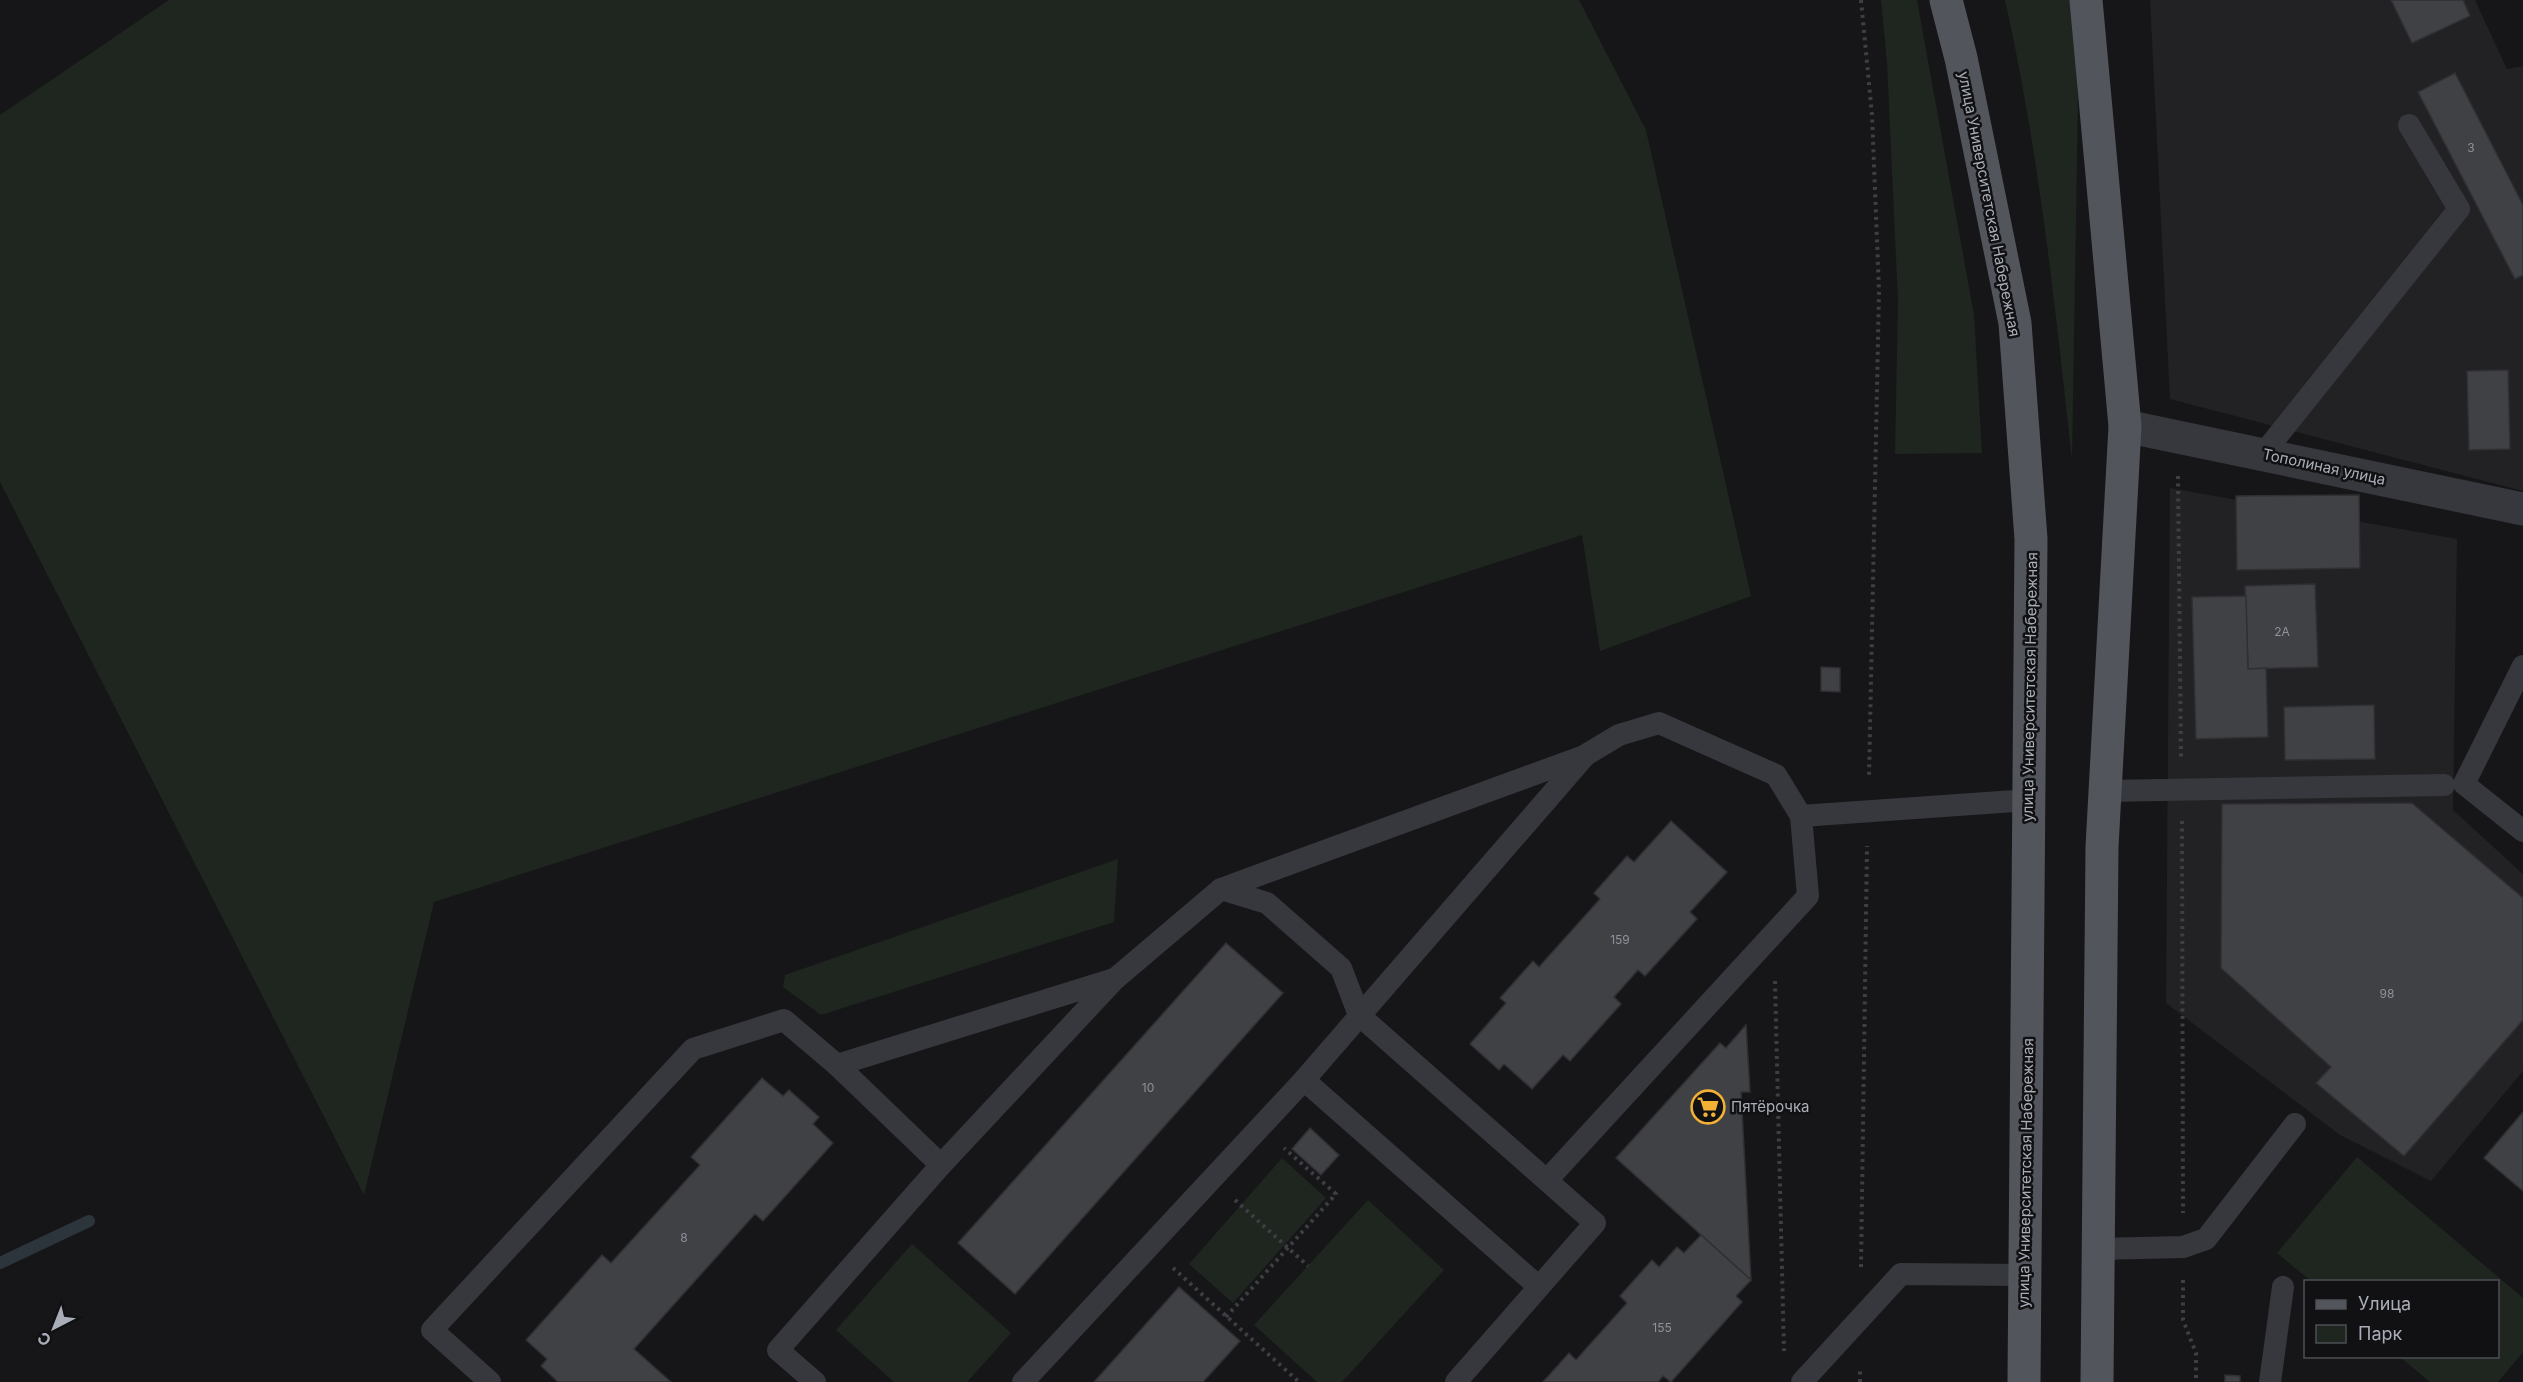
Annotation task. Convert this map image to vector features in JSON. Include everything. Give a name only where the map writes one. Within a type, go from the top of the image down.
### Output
[{"type":"main road","name":"улица Университетская Набережная","points":[[1946,0],[1961,58],[2015,323],[2031,538],[2024,1382]]},
{"type":"main road","points":[[2086,0],[2125,426],[2102,847],[2097,1382]]},
{"type":"street","name":"Тополиная улица","points":[[2125,426],[2523,509]]},
{"type":"lane","points":[[2263,454],[2459,209],[2409,125]]},
{"type":"lane","points":[[2523,666],[2464,784],[2523,831]]},
{"type":"lane","points":[[815,1382],[778,1350],[941,1165],[1115,979],[1221,889],[1584,756],[1620,735],[1659,723],[1776,775],[1801,816],[1808,896],[1548,1179]]},
{"type":"lane","points":[[1023,1382],[1304,1080],[1584,756]]},
{"type":"lane","points":[[2105,791],[2444,786]]},
{"type":"lane","points":[[1801,816],[2029,800]]},
{"type":"lane","points":[[1221,889],[1267,903],[1341,968],[1359,1015],[1595,1222],[1456,1382]]},
{"type":"lane","points":[[837,1065],[1115,979]]},
{"type":"lane","points":[[490,1382],[432,1330],[693,1049],[784,1020],[837,1065],[941,1165]]},
{"type":"lane","points":[[1304,1080],[1539,1287]]},
{"type":"lane","points":[[2098,1249],[2183,1247],[2206,1239],[2295,1124]]},
{"type":"lane","points":[[1802,1382],[1901,1274],[2025,1275]]},
{"type":"lane","points":[[2270,1382],[2283,1287]]},
{"type":"path","points":[[1860,1382],[1868,812],[1879,290],[1872,115],[1861,0]]},
{"type":"path","points":[[2178,436],[2183,1320],[2196,1353],[2196,1382]]},
{"type":"path","points":[[1774,934],[1784,1358]]},
{"type":"path","points":[[1226,1317],[1336,1194],[1260,1127]]},
{"type":"path","points":[[1212,1179],[1308,1266]]},
{"type":"path","points":[[1149,1247],[1299,1382]]},
{"type":"shaded area","points":[[2150,0],[2475,0],[2507,69],[2523,66],[2523,491],[2170,399]]},
{"type":"shaded area","points":[[2170,488],[2457,539],[2453,810],[2523,874],[2523,1071],[2431,1181],[2340,1135],[2166,1003]]},
{"type":"green space","points":[[169,0],[1579,0],[1646,130],[1751,596],[1600,651],[1582,535],[434,902],[364,1195],[0,482],[0,115]]},
{"type":"green space","points":[[1881,0],[1917,0],[1974,315],[1982,453],[1895,454],[1898,301],[1887,63]]},
{"type":"green space","points":[[2005,0],[2072,0],[2078,96],[2072,460],[2037,171]]},
{"type":"green space","points":[[1118,859],[1114,922],[821,1015],[783,987],[785,975]]},
{"type":"green space","points":[[2357,1157],[2523,1298],[2523,1352],[2498,1382],[2430,1382],[2401,1358],[2499,1358],[2499,1280],[2310,1280],[2277,1253]]},
{"type":"green space","points":[[1282,1158],[1326,1198],[1233,1303],[1189,1264]]},
{"type":"green space","points":[[1368,1200],[1444,1270],[1342,1382],[1317,1382],[1254,1325]]},
{"type":"green space","points":[[912,1244],[1011,1333],[967,1382],[894,1382],[836,1330]]},
{"type":"building","points":[[2391,0],[2463,0],[2470,16],[2412,43]]},
{"type":"building","points":[[2455,73],[2523,205],[2523,275],[2515,279],[2418,92]]},
{"type":"building","points":[[2508,370],[2510,449],[2469,450],[2467,371]]},
{"type":"building","points":[[2359,495],[2360,568],[2237,570],[2236,496]]},
{"type":"building","points":[[2315,584],[2318,667],[2248,669],[2245,586]]},
{"type":"building","points":[[2246,596],[2248,669],[2266,668],[2268,737],[2196,739],[2192,597]]},
{"type":"building","points":[[1821,667],[1840,668],[1840,692],[1821,691]]},
{"type":"building","points":[[2374,705],[2375,759],[2285,760],[2284,707]]},
{"type":"building","points":[[2412,803],[2523,898],[2523,1020],[2404,1156],[2316,1083],[2331,1067],[2221,968],[2222,804]]},
{"type":"building","points":[[1671,821],[1727,872],[1690,912],[1697,919],[1645,976],[1638,970],[1614,997],[1621,1004],[1570,1061],[1563,1055],[1532,1089],[1504,1064],[1499,1070],[1470,1044],[1506,1003],[1500,998],[1533,961],[1539,967],[1600,899],[1594,893],[1627,856],[1634,862]]},
{"type":"building","points":[[1226,943],[1283,993],[1015,1294],[958,1243]]},
{"type":"building","points":[[1746,1025],[1750,1092],[1741,1092],[1751,1280],[1616,1158],[1720,1043],[1726,1048]]},
{"type":"building","points":[[762,1078],[783,1096],[789,1090],[819,1117],[813,1124],[833,1143],[763,1221],[755,1214],[634,1349],[671,1382],[558,1382],[541,1366],[547,1359],[526,1340],[602,1255],[611,1263],[700,1165],[691,1157]]},
{"type":"building","points":[[2523,1112],[2523,1191],[2484,1158]]},
{"type":"building","points":[[1310,1128],[1339,1155],[1321,1175],[1292,1149]]},
{"type":"building","points":[[1701,1235],[1751,1280],[1736,1296],[1742,1302],[1671,1382],[1663,1376],[1658,1382],[1543,1382],[1569,1353],[1576,1360],[1627,1303],[1620,1296],[1652,1260],[1659,1267],[1677,1247],[1684,1253]]},
{"type":"building","points":[[1179,1287],[1240,1341],[1203,1382],[1094,1382]]},
{"type":"building","points":[[2225,1375],[2240,1376],[2240,1382],[2225,1382]]},
{"type":"waterway","points":[[0,1263],[89,1221]]},
{"type":"place","name":"Пятёрочка","points":[[1708,1107]]}]
